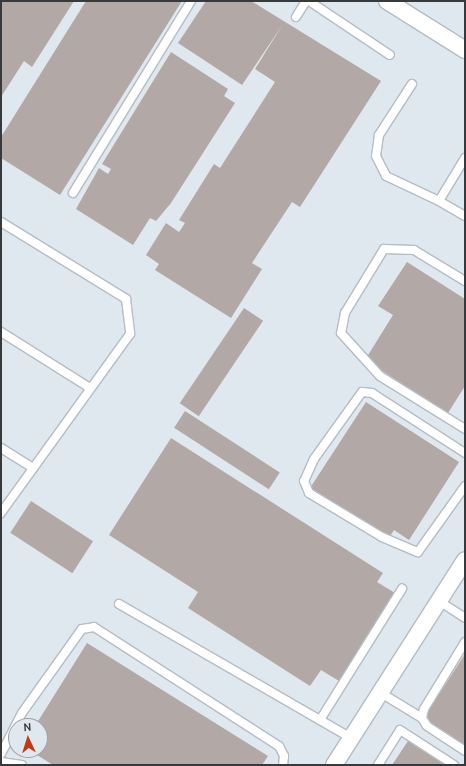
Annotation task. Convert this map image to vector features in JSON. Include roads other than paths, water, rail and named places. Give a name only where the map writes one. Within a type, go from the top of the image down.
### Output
[{"type":"street","points":[[387,1],[465,50]]},
{"type":"street","points":[[334,765],[465,560]]},
{"type":"lane","points":[[73,194],[191,1]]},
{"type":"lane","points":[[296,18],[308,1],[390,55]]},
{"type":"lane","points":[[412,84],[379,135],[376,156],[386,176],[439,201],[465,216]]},
{"type":"lane","points":[[439,201],[465,158]]},
{"type":"lane","points":[[1,222],[126,299],[130,334],[1,513]]},
{"type":"lane","points":[[465,281],[414,250],[384,249],[345,313],[341,333],[380,376],[465,429]]},
{"type":"lane","points":[[1,332],[90,388]]},
{"type":"lane","points":[[465,453],[372,393],[362,392],[314,458],[304,481],[309,493],[382,537],[418,552],[465,486]]},
{"type":"lane","points":[[1,448],[33,468]]},
{"type":"lane","points":[[320,720],[402,589]]},
{"type":"lane","points":[[439,601],[465,618]]},
{"type":"lane","points":[[120,604],[351,738]]},
{"type":"lane","points":[[1,754],[22,713],[82,629],[94,627],[279,746],[284,756],[283,765]]},
{"type":"lane","points":[[422,718],[424,709],[465,642]]},
{"type":"lane","points":[[381,693],[422,718],[427,726],[465,751]]},
{"type":"lane","points":[[378,765],[400,730],[454,765]]},
{"type":"lane","points":[[1,762],[22,765]]}]
